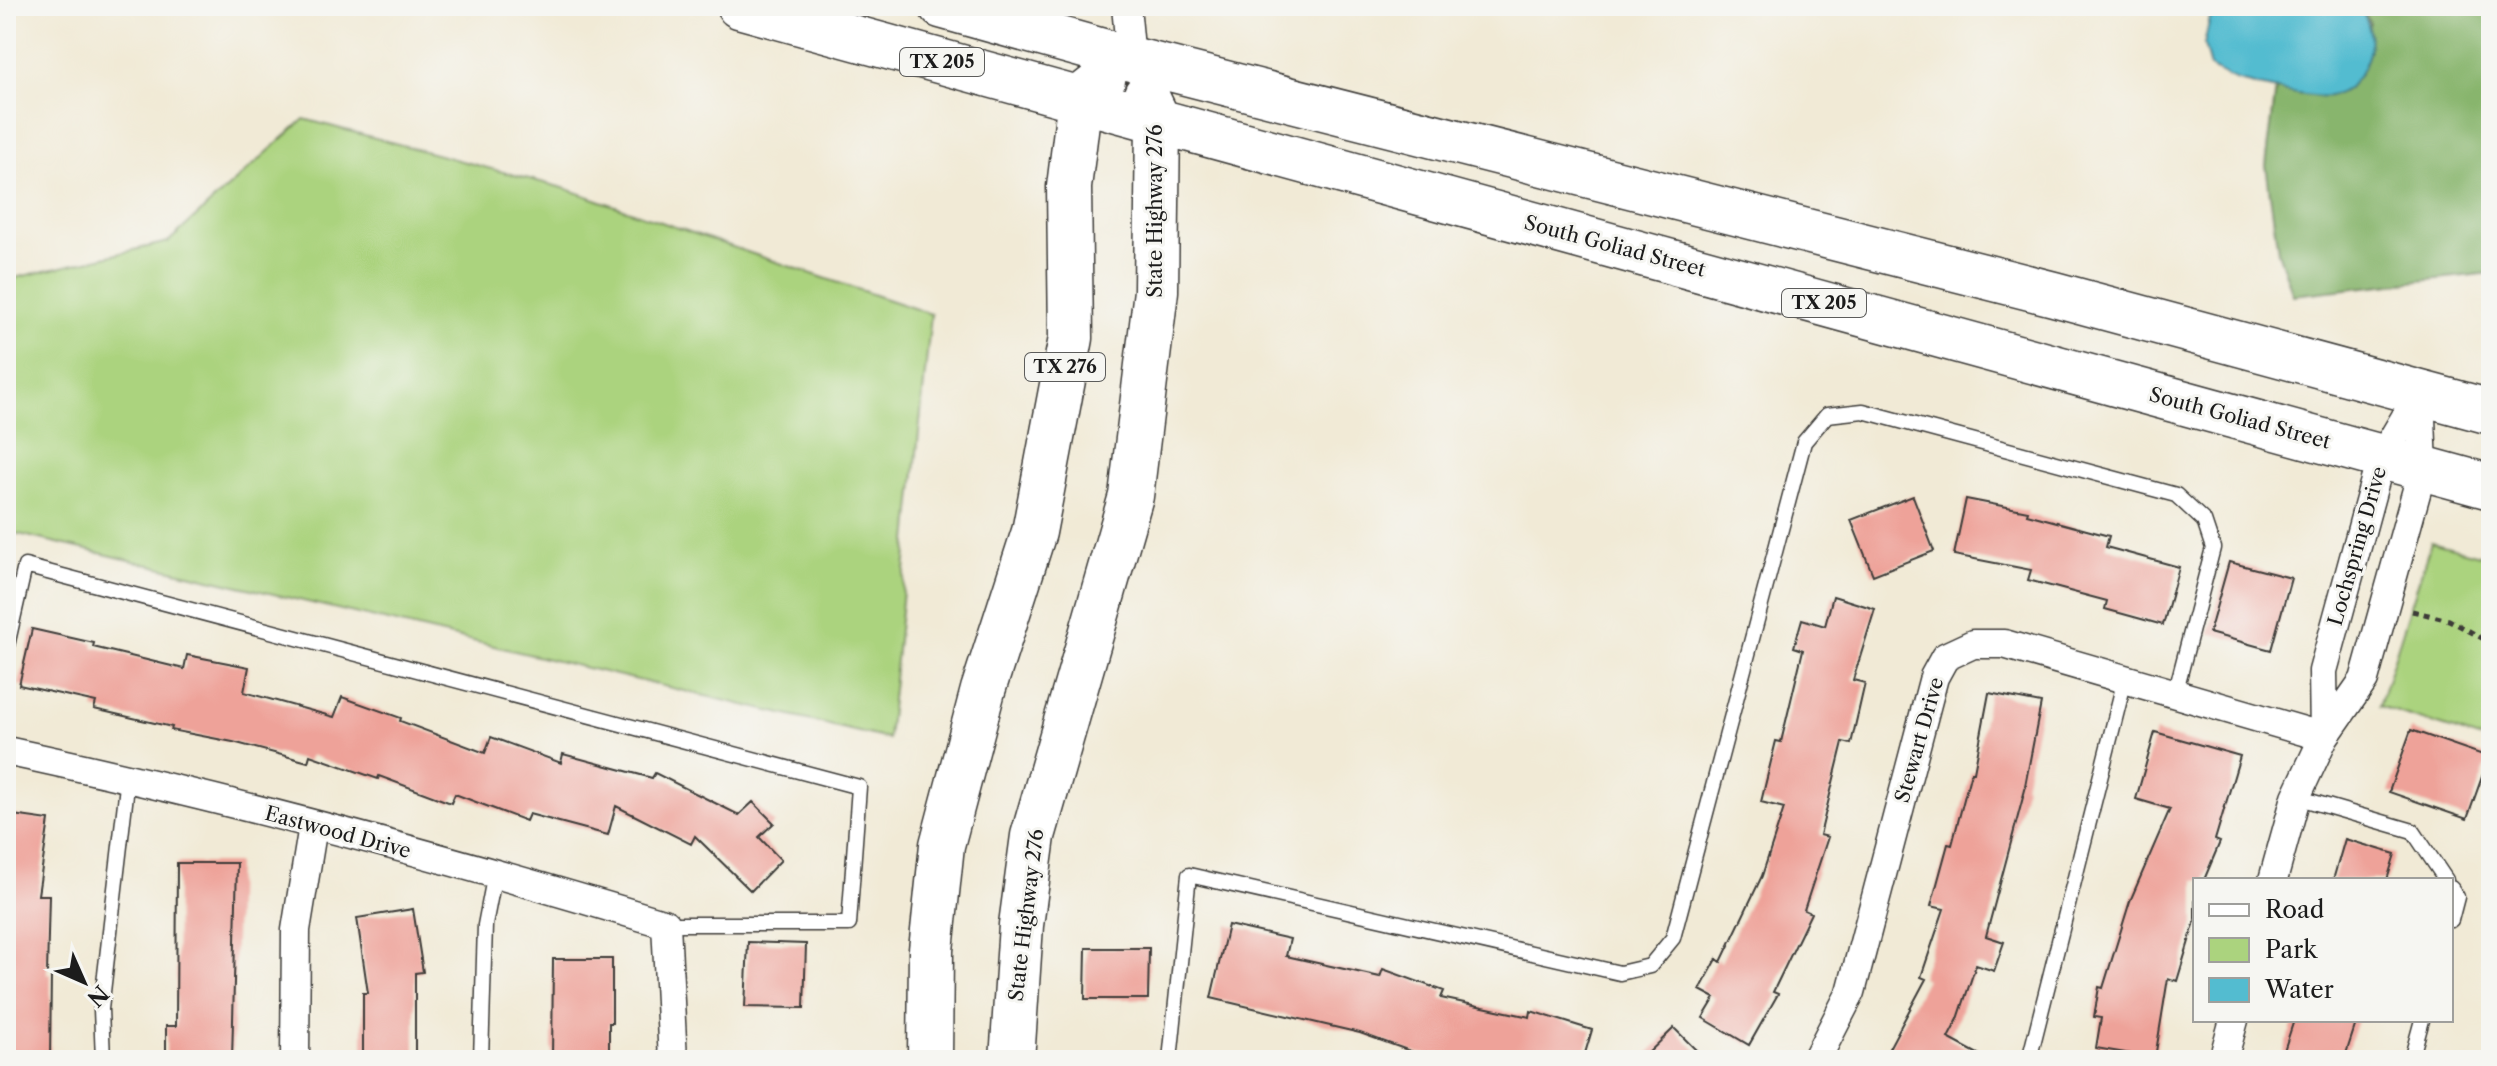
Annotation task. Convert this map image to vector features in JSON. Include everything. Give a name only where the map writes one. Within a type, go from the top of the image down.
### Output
[{"type":"main road","name":"South Goliad Street","points":[[739,6],[2491,487]]},
{"type":"main road","name":"TX 205","points":[[941,6],[1131,59],[2054,294],[2491,412]]},
{"type":"main road","points":[[1080,98],[1131,59]]},
{"type":"main road","name":"State Highway 276","points":[[1012,1060],[1021,925],[1033,836],[1131,496],[1156,291],[1158,120],[1131,59]]},
{"type":"main road","name":"TX 276","points":[[930,1060],[931,950],[942,845],[983,690],[1034,532],[1071,338],[1069,187],[1080,98]]},
{"type":"street","points":[[1126,6],[1131,59]]},
{"type":"street","name":"Lochspring Drive","points":[[2274,878],[2296,797],[2324,737],[2364,680],[2403,462],[2420,393]]},
{"type":"street","name":"Lochspring Drive","points":[[2324,737],[2323,671],[2403,462],[2420,393]]},
{"type":"street","name":"Stewart Drive","points":[[1816,1060],[1851,992],[1934,677],[1945,657],[1973,644],[2004,644],[2324,737]]},
{"type":"street","name":"Eastwood Drive","points":[[6,751],[128,777],[495,873],[666,924]]},
{"type":"street","points":[[295,1060],[296,930],[313,826]]},
{"type":"street","points":[[666,924],[673,1060]]},
{"type":"street","points":[[2223,1060],[2233,1022]]},
{"type":"lane","points":[[1170,1060],[1189,875],[1620,973],[1650,966],[1673,938],[1804,442],[1827,415],[1863,411],[2176,495],[2204,521],[2213,548],[2175,694]]},
{"type":"lane","points":[[6,650],[25,566],[859,787],[849,924],[666,924]]},
{"type":"lane","points":[[2029,1060],[2125,679]]},
{"type":"lane","points":[[103,1060],[101,1009],[128,777]]},
{"type":"lane","points":[[2296,797],[2413,831],[2445,878]]},
{"type":"lane","points":[[481,1060],[485,925],[495,873]]},
{"type":"lane","points":[[2453,891],[2457,897],[2453,912]]},
{"type":"lane","points":[[2411,1060],[2421,1022]]},
{"type":"green space","points":[[2359,6],[2491,6],[2491,273],[2293,295],[2278,252],[2266,165],[2276,88],[2329,96],[2370,23]]},
{"type":"green space","points":[[304,119],[567,189],[931,314],[888,739],[6,531],[6,280],[168,242]]},
{"type":"green space","points":[[2431,542],[2491,558],[2491,742],[2379,706]]},
{"type":"water","points":[[2234,6],[2359,6],[2369,27],[2371,41],[2362,70],[2347,89],[2330,96],[2284,92],[2228,77],[2210,67],[2204,45],[2210,18]]},
{"type":"building","points":[[1913,496],[1934,551],[1873,575],[1851,520]]},
{"type":"building","points":[[1966,499],[2028,511],[2027,514],[2109,536],[2106,547],[2179,567],[2163,625],[2105,609],[2107,601],[2028,580],[2031,570],[1954,555]]},
{"type":"building","points":[[2229,562],[2291,578],[2271,650],[2209,633]]},
{"type":"building","points":[[1833,596],[1875,609],[1853,680],[1865,683],[1851,744],[1843,742],[1820,835],[1828,837],[1804,910],[1811,913],[1773,992],[1778,994],[1749,1045],[1703,1018],[1715,998],[1700,990],[1717,959],[1721,962],[1762,876],[1784,808],[1761,802],[1776,741],[1781,742],[1803,650],[1794,647],[1802,619],[1825,626]]},
{"type":"building","points":[[32,629],[184,669],[187,655],[249,667],[244,692],[334,717],[342,697],[485,753],[491,737],[561,763],[563,754],[652,778],[655,773],[739,815],[753,802],[774,823],[759,837],[781,860],[751,891],[695,836],[691,844],[616,806],[608,835],[529,814],[526,821],[455,794],[451,803],[310,755],[308,762],[94,709],[96,702],[19,685]]},
{"type":"building","points":[[1989,693],[2041,703],[2026,786],[1986,936],[2004,942],[1994,971],[1976,965],[1958,1019],[1948,1038],[1989,1060],[1902,1060],[1887,1052],[1926,979],[1921,977],[1944,909],[1931,906],[1948,844],[1952,845],[1971,772],[1974,772]]},
{"type":"building","points":[[2411,730],[2489,757],[2467,819],[2389,792]]},
{"type":"building","points":[[2155,732],[2240,756],[2215,840],[2220,842],[2205,878],[2193,878],[2193,928],[2177,981],[2168,978],[2155,1058],[2096,1048],[2101,1018],[2094,1017],[2099,987],[2103,988],[2130,901],[2170,809],[2136,799]]},
{"type":"building","points":[[6,814],[49,820],[38,895],[49,895],[47,974],[51,974],[50,1060],[6,1060]]},
{"type":"building","points":[[2345,839],[2395,854],[2388,878],[2334,878]]},
{"type":"building","points":[[177,863],[237,863],[232,1060],[166,1060],[166,1026],[176,1026]]},
{"type":"building","points":[[413,909],[423,972],[415,973],[415,1055],[363,1055],[363,993],[368,993],[357,918]]},
{"type":"building","points":[[1228,925],[1290,939],[1286,956],[1380,977],[1383,969],[1444,991],[1441,998],[1530,1017],[1531,1011],[1592,1030],[1583,1060],[1451,1060],[1413,1052],[1360,1033],[1211,998]]},
{"type":"building","points":[[748,942],[806,944],[804,1008],[745,1007]]},
{"type":"building","points":[[1086,948],[1149,948],[1148,999],[1085,999]]},
{"type":"building","points":[[553,959],[612,959],[609,1060],[552,1060]]},
{"type":"building","points":[[2293,1022],[2356,1022],[2344,1060],[2281,1060]]},
{"type":"building","points":[[1674,1028],[1706,1060],[1641,1060]]}]
